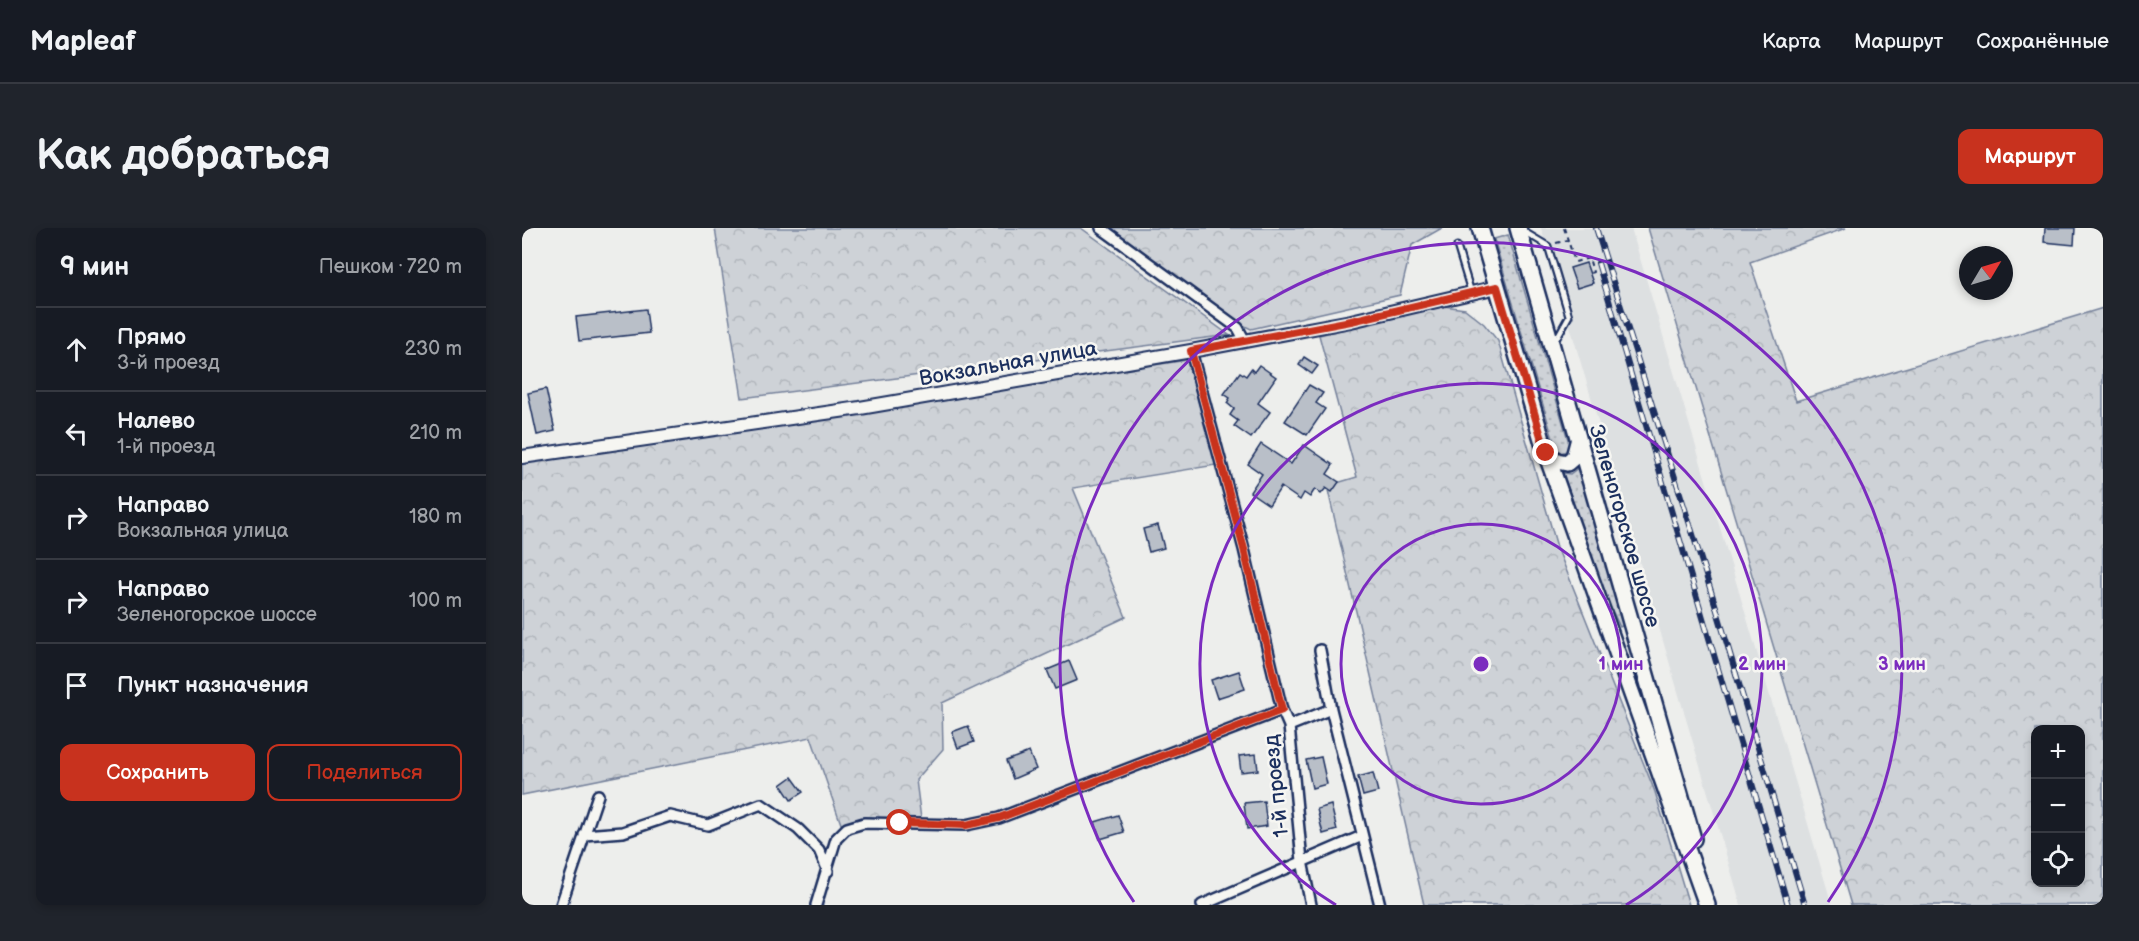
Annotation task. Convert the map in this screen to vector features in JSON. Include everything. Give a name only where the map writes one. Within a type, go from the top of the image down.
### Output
[{"type":"main road","name":"Зеленогорское шоссе","points":[[1480,228],[1546,453],[1707,905]]},
{"type":"main road","name":"Зеленогорское шоссе","points":[[1518,228],[1712,905]]},
{"type":"main road","points":[[1546,453],[1557,461],[1567,463],[1574,457],[1578,442]]},
{"type":"street","points":[[1101,228],[1238,328],[1245,341]]},
{"type":"street","name":"Вокзальная улица","points":[[522,457],[860,408],[1191,351],[1351,321],[1497,287]]},
{"type":"street","name":"1-й проезд","points":[[1191,351],[1244,549],[1282,710],[1289,726],[1302,861],[1311,905]]},
{"type":"street","points":[[1320,650],[1331,710],[1380,905]]},
{"type":"street","points":[[816,905],[836,839],[847,828],[864,823],[966,825],[999,818],[1282,710]]},
{"type":"street","points":[[1289,726],[1331,710]]},
{"type":"street","points":[[561,905],[598,795]]},
{"type":"street","points":[[584,835],[623,832],[670,816],[708,825],[761,804],[798,829],[819,850],[828,871]]},
{"type":"street","points":[[1202,905],[1362,836]]},
{"type":"lane","points":[[1518,228],[1548,246],[1569,316],[1552,348]]},
{"type":"lane","points":[[1457,246],[1472,292]]},
{"type":"path","points":[[1564,228],[1575,262],[1589,258],[1593,272],[1590,273]]},
{"type":"path","points":[[1548,246],[1568,240]]},
{"type":"shaded area","points":[[1541,228],[1631,228],[1832,905],[1741,905]]},
{"type":"green space","points":[[715,228],[1081,228],[1229,335],[742,398]]},
{"type":"green space","points":[[1107,228],[1442,228],[1412,245],[1400,295],[1251,329],[1233,320]]},
{"type":"green space","points":[[1648,228],[1846,228],[1750,262],[1796,401],[2103,308],[2103,905],[1851,905]]},
{"type":"green space","points":[[1508,235],[1569,443],[1569,450],[1561,453],[1556,449],[1494,239]]},
{"type":"green space","points":[[1444,306],[1465,309],[1484,324],[1498,341],[1557,547],[1655,792],[1689,905],[1424,905],[1327,486],[1357,477],[1319,335]]},
{"type":"green space","points":[[1187,360],[1216,465],[1073,488],[1126,617],[942,703],[943,749],[916,780],[921,819],[841,824],[811,737],[522,795],[522,461]]},
{"type":"green space","points":[[1578,468],[1624,625],[1620,627],[1600,585],[1563,473],[1570,474]]},
{"type":"building","points":[[2045,228],[2075,228],[2074,245],[2044,242]]},
{"type":"building","points":[[1586,263],[1593,283],[1577,288],[1570,268]]},
{"type":"building","points":[[646,309],[649,333],[579,341],[576,317]]},
{"type":"building","points":[[1304,357],[1318,366],[1312,374],[1299,365]]},
{"type":"building","points":[[1259,365],[1276,377],[1258,403],[1270,412],[1251,438],[1234,426],[1238,421],[1230,415],[1234,409],[1227,403],[1230,398],[1224,394],[1240,372],[1246,376],[1251,369],[1254,372]]},
{"type":"building","points":[[1309,385],[1323,393],[1316,403],[1325,409],[1307,435],[1285,421]]},
{"type":"building","points":[[546,389],[555,431],[537,435],[528,393]]},
{"type":"building","points":[[1261,444],[1291,464],[1304,445],[1333,465],[1327,474],[1339,482],[1332,492],[1326,488],[1321,494],[1315,489],[1310,497],[1304,493],[1300,500],[1281,487],[1269,505],[1250,492],[1262,474],[1248,464]]},
{"type":"building","points":[[1158,525],[1164,548],[1149,552],[1143,529]]},
{"type":"building","points":[[1069,661],[1077,680],[1055,689],[1047,670]]},
{"type":"building","points":[[1239,671],[1245,689],[1217,698],[1211,680]]},
{"type":"building","points":[[968,726],[974,742],[958,748],[952,732]]},
{"type":"building","points":[[1029,752],[1036,769],[1013,779],[1006,761]]},
{"type":"building","points":[[1256,754],[1258,770],[1241,772],[1239,756]]},
{"type":"building","points":[[1321,757],[1327,784],[1312,788],[1306,760]]},
{"type":"building","points":[[1373,773],[1378,792],[1363,796],[1358,777]]},
{"type":"building","points":[[792,777],[803,792],[791,800],[781,785]]},
{"type":"building","points":[[1264,801],[1267,826],[1247,829],[1244,803]]},
{"type":"building","points":[[1331,805],[1337,830],[1323,834],[1317,809]]},
{"type":"building","points":[[1118,815],[1124,832],[1100,839],[1095,822]]},
{"type":"railway","points":[[1596,228],[1716,607],[1805,905]]},
{"type":"railway","points":[[1598,263],[1788,905]]},
{"type":"route","points":[[900,823],[966,825],[999,818],[1282,710],[1244,549],[1191,351],[1351,321],[1497,287],[1546,453]]}]
